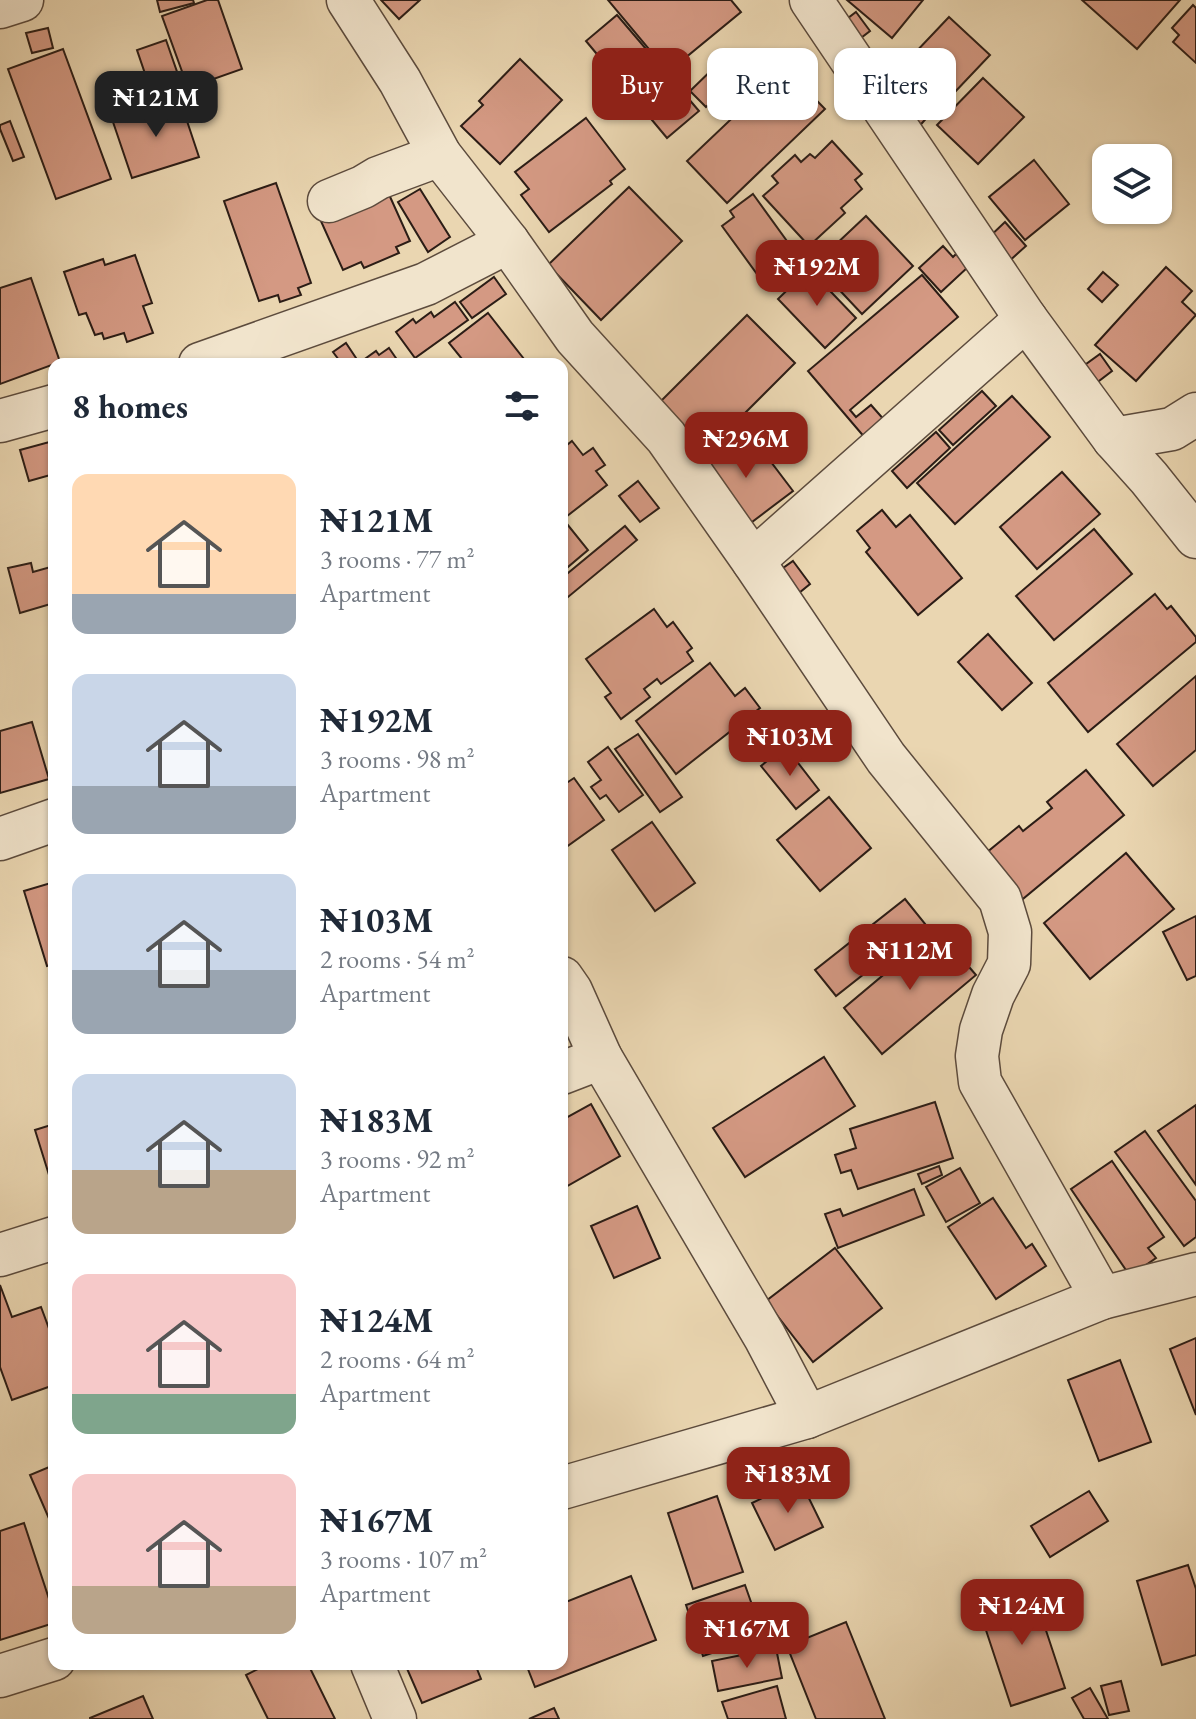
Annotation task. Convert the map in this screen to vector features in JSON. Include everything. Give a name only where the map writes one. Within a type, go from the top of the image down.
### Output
[{"type":"street","points":[[0,7],[22,0]]},
{"type":"street","points":[[348,0],[400,81],[440,155],[508,242],[575,337],[666,437],[886,758],[1000,899],[1010,932],[1009,964],[993,995],[981,1030],[977,1056],[980,1082],[1102,1298]]},
{"type":"street","points":[[811,0],[1026,319],[1114,439],[1196,537]]},
{"type":"street","points":[[329,201],[378,178],[440,155]]},
{"type":"street","points":[[217,358],[426,284],[508,242]]},
{"type":"street","points":[[753,561],[1026,319]]},
{"type":"street","points":[[0,421],[48,408]]},
{"type":"street","points":[[1114,439],[1172,429],[1196,414]]},
{"type":"street","points":[[0,839],[48,822]]},
{"type":"street","points":[[568,987],[601,1058],[765,1337],[807,1417]]},
{"type":"street","points":[[568,1071],[601,1058]]},
{"type":"street","points":[[0,1255],[48,1240]]},
{"type":"street","points":[[568,1486],[807,1417],[1102,1298],[1196,1274]]},
{"type":"street","points":[[0,1676],[48,1661]]},
{"type":"street","points":[[375,1670],[395,1719]]},
{"type":"building","points":[[157,0],[193,0],[194,3],[160,12]]},
{"type":"building","points":[[207,0],[218,0],[242,69],[188,88],[162,16]]},
{"type":"building","points":[[381,0],[420,0],[399,19]]},
{"type":"building","points":[[608,0],[731,0],[741,12],[691,53],[691,48],[648,48]]},
{"type":"building","points":[[847,0],[923,0],[892,38]]},
{"type":"building","points":[[1082,0],[1180,0],[1137,49]]},
{"type":"building","points":[[1193,5],[1196,8],[1196,63],[1173,42],[1179,35],[1172,28]]},
{"type":"building","points":[[856,12],[870,31],[849,47],[835,28]]},
{"type":"building","points":[[617,15],[645,48],[592,48],[586,41]]},
{"type":"building","points":[[949,17],[990,55],[956,91],[956,48],[920,48]]},
{"type":"building","points":[[48,28],[53,48],[32,53],[26,33]]},
{"type":"building","points":[[166,40],[183,89],[154,100],[137,50]]},
{"type":"building","points":[[63,49],[111,179],[56,199],[8,69]]},
{"type":"building","points":[[520,59],[562,100],[500,164],[461,126],[483,105],[479,101]]},
{"type":"building","points":[[707,75],[706,107],[691,92]]},
{"type":"building","points":[[983,78],[1024,117],[978,164],[937,125],[942,120],[956,120],[956,106]]},
{"type":"building","points":[[180,100],[199,157],[132,178],[113,122]]},
{"type":"building","points":[[691,102],[699,111],[691,118]]},
{"type":"building","points":[[818,102],[825,109],[818,116]]},
{"type":"building","points":[[586,118],[625,169],[610,181],[612,184],[549,232],[521,195],[529,189],[515,172]]},
{"type":"building","points":[[652,120],[688,120],[667,138]]},
{"type":"building","points":[[730,120],[814,120],[727,203],[687,161]]},
{"type":"building","points":[[905,120],[925,120],[916,130]]},
{"type":"building","points":[[10,121],[24,157],[13,161],[0,129],[0,125]]},
{"type":"building","points":[[832,141],[862,174],[855,180],[862,189],[841,208],[845,213],[809,246],[763,196],[778,183],[772,176],[795,155],[801,162],[810,154],[815,158]]},
{"type":"building","points":[[1034,160],[1069,204],[1025,240],[989,197]]},
{"type":"building","points":[[276,183],[311,283],[298,288],[301,295],[280,302],[278,295],[259,301],[224,201]]},
{"type":"building","points":[[629,187],[682,241],[601,320],[548,265]]},
{"type":"building","points":[[420,189],[450,237],[428,252],[398,202]]},
{"type":"building","points":[[387,190],[410,241],[396,247],[399,253],[364,268],[361,262],[343,270],[320,219]]},
{"type":"building","points":[[753,194],[792,248],[757,274],[722,226],[734,217],[730,211]]},
{"type":"building","points":[[866,216],[913,266],[862,314],[815,264]]},
{"type":"building","points":[[1005,222],[1026,246],[1007,263],[986,240]]},
{"type":"building","points":[[943,246],[968,267],[941,292],[919,268]]},
{"type":"building","points":[[135,255],[152,303],[143,306],[153,333],[127,342],[124,333],[104,339],[102,333],[95,335],[86,313],[79,315],[64,272],[103,259],[105,265]]},
{"type":"building","points":[[1166,267],[1192,291],[1182,302],[1196,315],[1136,381],[1095,345]]},
{"type":"building","points":[[809,269],[856,318],[825,348],[778,299]]},
{"type":"building","points":[[1103,272],[1118,285],[1102,302],[1088,289]]},
{"type":"building","points":[[922,275],[958,317],[850,410],[856,417],[871,405],[886,422],[866,439],[808,371]]},
{"type":"building","points":[[494,277],[506,294],[472,318],[460,302]]},
{"type":"building","points":[[31,278],[59,358],[48,358],[48,366],[0,384],[0,288]]},
{"type":"building","points":[[455,302],[468,320],[415,358],[396,332],[413,319],[416,323],[431,312],[434,317]]},
{"type":"building","points":[[488,313],[523,358],[461,358],[449,343]]},
{"type":"building","points":[[747,315],[795,363],[707,451],[659,403]]},
{"type":"building","points":[[346,343],[356,358],[338,358],[333,352]]},
{"type":"building","points":[[389,348],[396,358],[366,358],[376,351],[379,355]]},
{"type":"building","points":[[1100,354],[1112,371],[1095,384],[1082,367]]},
{"type":"building","points":[[982,391],[996,406],[953,445],[939,430]]},
{"type":"building","points":[[1012,396],[1050,437],[955,524],[917,483]]},
{"type":"building","points":[[936,432],[950,448],[907,488],[892,471]]},
{"type":"building","points":[[749,433],[793,491],[744,528],[699,470]]},
{"type":"building","points":[[572,441],[583,455],[593,448],[605,465],[596,471],[607,485],[568,515],[568,444]]},
{"type":"building","points":[[48,442],[48,476],[29,481],[20,450]]},
{"type":"building","points":[[1062,472],[1100,514],[1037,569],[1000,527]]},
{"type":"building","points":[[638,481],[659,508],[640,522],[619,496]]},
{"type":"building","points":[[882,510],[896,527],[910,515],[962,578],[918,615],[866,552],[870,548],[857,531]]},
{"type":"building","points":[[568,525],[588,550],[568,567]]},
{"type":"building","points":[[625,526],[637,540],[568,597],[568,573]]},
{"type":"building","points":[[1094,529],[1132,574],[1054,640],[1016,596]]},
{"type":"building","points":[[793,561],[810,584],[794,597],[776,573]]},
{"type":"building","points":[[31,563],[33,572],[48,568],[48,605],[20,613],[8,568]]},
{"type":"building","points":[[1155,594],[1167,609],[1171,606],[1196,637],[1196,642],[1088,732],[1048,683]]},
{"type":"building","points":[[654,609],[667,627],[673,622],[692,648],[687,652],[693,661],[661,684],[657,679],[644,689],[650,697],[621,719],[605,697],[611,693],[586,659]]},
{"type":"building","points":[[988,634],[1032,683],[1002,710],[958,662]]},
{"type":"building","points":[[710,663],[735,696],[745,688],[760,708],[676,774],[636,721]]},
{"type":"building","points":[[1196,676],[1196,750],[1153,786],[1117,744]]},
{"type":"building","points":[[32,722],[48,779],[0,793],[0,731]]},
{"type":"building","points":[[638,734],[682,797],[660,812],[615,749]]},
{"type":"building","points":[[785,746],[819,790],[796,809],[761,766]]},
{"type":"building","points":[[608,747],[643,795],[619,812],[606,795],[600,799],[591,787],[601,780],[588,762]]},
{"type":"building","points":[[1086,770],[1124,815],[1018,903],[980,858],[1019,826],[1023,831],[1052,808],[1047,802]]},
{"type":"building","points":[[574,778],[604,820],[568,846],[568,782]]},
{"type":"building","points":[[829,797],[871,848],[820,891],[777,840]]},
{"type":"building","points":[[652,822],[695,883],[655,911],[612,850]]},
{"type":"building","points":[[1126,853],[1174,909],[1090,979],[1044,923]]},
{"type":"building","points":[[48,884],[48,966],[47,966],[24,891]]},
{"type":"building","points":[[905,899],[926,925],[836,996],[815,970]]},
{"type":"building","points":[[1196,916],[1196,976],[1187,980],[1163,932]]},
{"type":"building","points":[[937,930],[976,975],[882,1054],[844,1008]]},
{"type":"building","points":[[824,1057],[855,1106],[745,1177],[713,1128]]},
{"type":"building","points":[[935,1102],[953,1158],[858,1189],[851,1170],[841,1173],[835,1155],[856,1148],[850,1129]]},
{"type":"building","points":[[591,1104],[620,1156],[568,1186],[568,1117]]},
{"type":"building","points":[[1196,1105],[1196,1185],[1158,1131]]},
{"type":"building","points":[[48,1126],[48,1172],[35,1130]]},
{"type":"building","points":[[1145,1131],[1196,1201],[1196,1237],[1184,1246],[1115,1152]]},
{"type":"building","points":[[1112,1161],[1164,1237],[1148,1248],[1156,1258],[1130,1276],[1071,1189]]},
{"type":"building","points":[[939,1166],[942,1175],[922,1184],[918,1174]]},
{"type":"building","points":[[960,1168],[980,1203],[946,1222],[926,1187]]},
{"type":"building","points":[[914,1189],[924,1215],[838,1248],[825,1214],[840,1209],[843,1216]]},
{"type":"building","points":[[993,1198],[1026,1248],[1032,1244],[1046,1266],[996,1299],[948,1227]]},
{"type":"building","points":[[637,1206],[660,1258],[614,1278],[591,1226]]},
{"type":"building","points":[[835,1248],[882,1308],[813,1362],[766,1301]]},
{"type":"building","points":[[0,1285],[12,1317],[41,1307],[48,1326],[48,1387],[12,1400],[0,1367]]},
{"type":"building","points":[[1196,1338],[1196,1415],[1170,1349]]},
{"type":"building","points":[[1120,1360],[1151,1442],[1099,1461],[1068,1380]]},
{"type":"building","points":[[48,1468],[48,1516],[30,1475]]},
{"type":"building","points":[[800,1480],[823,1527],[775,1550],[752,1503]]},
{"type":"building","points":[[1089,1491],[1108,1521],[1050,1557],[1031,1526]]},
{"type":"building","points":[[717,1496],[743,1572],[693,1589],[668,1513]]},
{"type":"building","points":[[24,1523],[48,1596],[48,1625],[0,1640],[0,1531]]},
{"type":"building","points":[[1188,1565],[1196,1589],[1196,1655],[1162,1665],[1137,1581]]},
{"type":"building","points":[[631,1576],[656,1640],[535,1687],[528,1670],[568,1670],[568,1601]]},
{"type":"building","points":[[745,1585],[763,1636],[703,1656],[686,1605]]},
{"type":"building","points":[[1032,1588],[1065,1688],[1011,1706],[978,1606]]},
{"type":"building","points":[[846,1622],[885,1719],[816,1719],[787,1646]]},
{"type":"building","points":[[776,1648],[782,1678],[718,1691],[712,1661]]},
{"type":"building","points":[[256,1670],[311,1670],[335,1719],[268,1719],[246,1675]]},
{"type":"building","points":[[408,1670],[477,1670],[481,1679],[422,1703]]},
{"type":"building","points":[[1121,1681],[1129,1711],[1109,1715],[1101,1686]]},
{"type":"building","points":[[777,1686],[786,1719],[728,1719],[722,1702]]},
{"type":"building","points":[[1090,1688],[1108,1719],[1084,1719],[1072,1698]]},
{"type":"building","points":[[143,1696],[153,1719],[90,1719],[90,1718]]},
{"type":"building","points":[[554,1708],[559,1719],[529,1719]]}]
